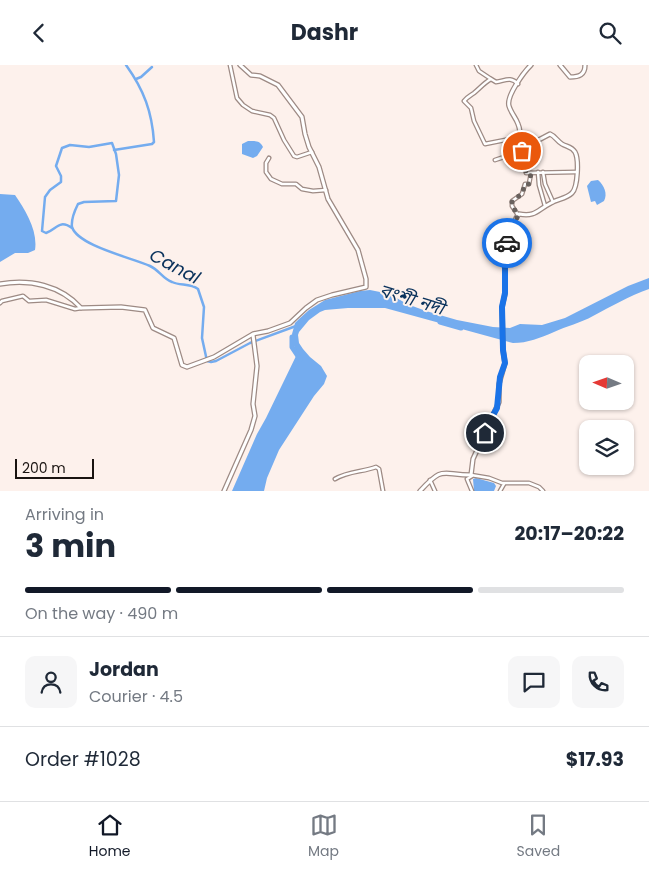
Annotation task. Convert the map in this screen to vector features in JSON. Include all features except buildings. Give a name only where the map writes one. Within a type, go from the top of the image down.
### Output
[{"type":"street","points":[[230,65],[237,98],[243,105],[252,111],[270,115],[274,118],[294,156],[297,157],[312,152]]},
{"type":"street","points":[[0,303],[23,296],[29,301],[46,300],[75,309],[121,307],[145,310],[153,328],[174,338],[182,365],[187,367],[214,357],[253,334],[290,323],[317,300],[366,287],[366,279],[358,250],[332,207],[303,127],[302,117],[278,85],[260,76],[251,75],[240,65]]},
{"type":"street","points":[[476,65],[479,71],[496,82],[510,79],[518,84]]},
{"type":"street","points":[[531,65],[523,73],[508,98],[508,104],[519,127],[523,143],[522,151],[526,172],[577,172]]},
{"type":"street","points":[[560,65],[570,77],[577,77],[585,71],[585,65]]},
{"type":"street","points":[[491,79],[464,101],[471,108],[483,143],[520,137]]},
{"type":"street","points":[[518,215],[532,215],[545,206],[571,194],[577,186],[576,154],[571,147],[560,143],[553,135],[546,135],[531,144],[523,143]]},
{"type":"street","points":[[495,160],[522,151]]},
{"type":"street","points":[[269,158],[266,163],[266,172],[271,179],[282,184],[296,184],[302,189],[326,191]]},
{"type":"street","points":[[543,172],[544,181],[553,202]]},
{"type":"street","points":[[518,215],[512,206],[512,201],[522,194],[525,184],[529,184],[531,173]]},
{"type":"street","points":[[538,173],[545,206]]},
{"type":"street","points":[[472,491],[468,479],[471,476],[474,459],[497,408],[500,377],[505,363],[502,307],[505,293],[505,252],[512,226],[518,215]]},
{"type":"street","points":[[0,284],[11,282],[49,286],[74,301],[81,308]]},
{"type":"street","points":[[224,491],[251,430],[255,416],[253,404],[256,366],[253,334]]},
{"type":"street","points":[[335,479],[342,475],[366,471],[376,467],[379,469],[383,491]]},
{"type":"street","points":[[420,491],[440,473],[489,478],[504,483],[529,483],[543,491]]},
{"type":"street","points":[[430,480],[435,491]]},
{"type":"street","points":[[500,491],[504,483]]},
{"type":"water","points":[[248,141],[259,142],[263,147],[257,156],[253,158],[242,154],[242,144]]},
{"type":"water","points":[[598,180],[604,187],[606,195],[604,201],[597,205],[595,201],[591,202],[587,186],[591,181]]},
{"type":"water","points":[[0,194],[15,195],[33,228],[35,250],[28,253],[15,253],[0,262]]},
{"type":"water","points":[[649,278],[649,289],[584,321],[539,338],[518,343],[385,308],[348,308],[320,312],[309,320],[298,335],[299,343],[303,349],[321,366],[327,376],[324,384],[314,396],[279,450],[267,478],[264,491],[232,491],[257,434],[297,354],[292,334],[295,323],[309,310],[325,300],[370,290],[395,297],[426,311],[457,320],[493,327],[510,328],[520,324],[542,325],[565,318],[628,286]]},
{"type":"water","points":[[476,478],[494,483],[496,486],[494,491],[474,491],[473,479]]},
{"type":"waterway","points":[[114,150],[152,144],[154,142],[146,102],[138,83],[126,65]]},
{"type":"waterway","points":[[136,79],[152,67]]},
{"type":"waterway","name":"Canal","points":[[72,228],[64,224],[46,233],[42,231],[45,197],[50,190],[61,182],[61,176],[56,166],[62,148],[70,145],[89,147],[112,143],[116,154],[119,175],[116,201],[84,202],[78,204],[72,224],[76,234],[95,246],[150,266],[169,281],[198,289],[204,307],[202,338],[207,361],[216,361],[250,343],[296,326]]},
{"type":"waterway","name":"বংশী নদী","points":[[440,322],[461,328]]},
{"type":"waterway","name":"বংশী নদী","points":[[292,337],[292,347],[300,359]]},
{"type":"way so far","points":[[507,243],[512,226],[518,215],[512,206],[512,201],[522,194],[525,184],[529,184],[531,173],[526,173],[522,151]]},
{"type":"route","points":[[485,433],[499,402],[500,377],[505,363],[502,307],[505,293],[505,252],[507,243]]}]
